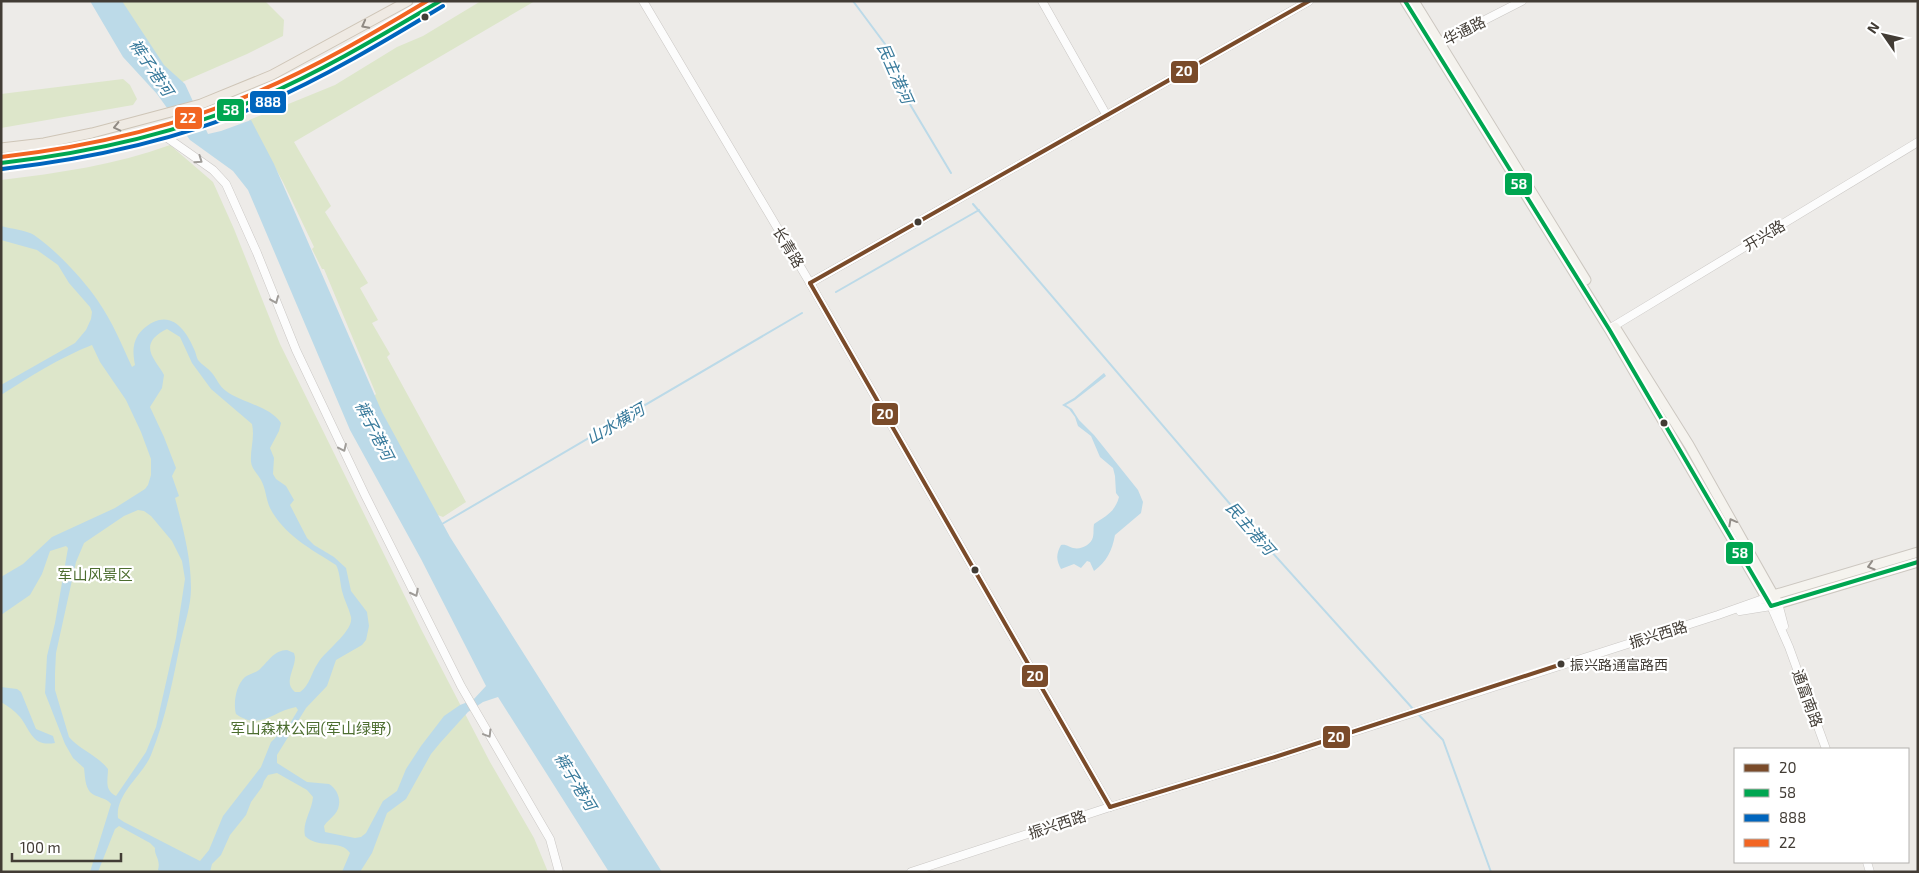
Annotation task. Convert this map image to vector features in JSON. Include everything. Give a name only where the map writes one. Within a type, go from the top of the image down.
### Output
[{"type":"main road","points":[[1,148],[92,133],[201,104],[272,75],[408,1]]},
{"type":"main road","points":[[1,163],[40,160],[92,150],[173,129],[210,117],[275,92],[338,60],[440,1]]},
{"type":"main road","name":"通富南路","points":[[1405,1],[1436,45],[1612,327],[1689,445],[1772,601]]},
{"type":"main road","name":"通富南路","points":[[1414,1],[1436,45]]},
{"type":"main road","points":[[1772,601],[1918,552]]},
{"type":"main road","points":[[1772,601],[1918,562]]},
{"type":"street","name":"长青路","points":[[643,1],[810,283],[1110,807]]},
{"type":"street","points":[[1042,1],[1107,116]]},
{"type":"street","points":[[810,283],[1309,1]]},
{"type":"street","name":"华通路","points":[[1436,45],[1522,1]]},
{"type":"street","points":[[159,132],[213,170],[226,184],[250,236],[296,350],[365,495],[468,700],[550,839],[559,872]]},
{"type":"street","name":"开兴路","points":[[1612,327],[1918,142]]},
{"type":"street","name":"振兴西路","points":[[912,872],[1110,807],[1275,757],[1718,615],[1772,601]]},
{"type":"street","name":"通富南路","points":[[1772,601],[1826,748]]},
{"type":"green space","points":[[118,1],[265,1],[284,20],[283,36],[180,83],[168,82]]},
{"type":"green space","points":[[481,1],[535,1],[294,142],[331,206],[325,212],[368,283],[360,288],[378,320],[372,323],[390,354],[387,357],[466,502],[443,517],[435,514],[379,407],[374,396],[376,394],[324,269],[322,269],[312,249],[314,247],[283,182],[249,120],[335,85],[397,47],[423,36]]},
{"type":"green space","points":[[123,79],[130,85],[137,99],[133,105],[1,128],[1,94]]},
{"type":"green space","name":"军山森林公园(军山绿野)","points":[[170,145],[213,182],[280,344],[421,629],[490,762],[534,838],[548,872],[1,872],[1,180],[87,167],[129,158]]},
{"type":"water","name":"裤子港河","points":[[90,1],[122,1],[164,65],[185,84],[208,134],[251,120],[274,164],[382,412],[450,537],[662,872],[609,872],[498,697],[483,702],[468,712],[431,754],[406,799],[387,813],[372,853],[360,872],[342,872],[350,853],[346,849],[341,846],[316,842],[305,836],[306,821],[313,797],[307,790],[277,773],[268,775],[251,802],[246,815],[230,835],[221,855],[212,864],[210,872],[161,872],[158,870],[159,863],[155,848],[150,843],[119,826],[115,829],[98,872],[90,872],[111,804],[88,790],[84,768],[73,758],[65,744],[45,693],[47,656],[55,623],[68,548],[66,546],[50,551],[42,574],[30,595],[1,615],[1,577],[23,564],[52,537],[115,508],[145,489],[151,475],[151,459],[126,400],[100,362],[92,345],[34,374],[1,395],[1,385],[75,343],[86,330],[92,312],[90,307],[69,283],[58,265],[37,250],[1,240],[1,226],[31,233],[69,266],[103,309],[132,367],[135,365],[134,346],[140,332],[156,321],[171,321],[185,333],[195,350],[198,360],[212,373],[224,389],[270,413],[281,423],[270,448],[274,458],[273,474],[276,479],[286,486],[294,500],[290,505],[307,538],[346,568],[351,591],[367,612],[369,626],[366,640],[362,645],[336,660],[327,686],[306,708],[277,755],[277,763],[307,782],[329,784],[337,793],[339,806],[335,814],[324,826],[325,832],[355,838],[361,837],[366,833],[383,801],[397,791],[406,769],[444,716],[460,705],[473,700],[486,686],[421,559],[350,430],[248,190],[233,171],[190,140],[157,94],[123,57]],"holes":[[[167,329],[180,337],[192,363],[211,389],[252,424],[251,462],[262,482],[270,508],[290,534],[336,565],[351,617],[351,623],[344,635],[322,658],[306,686],[300,692],[295,692],[290,685],[290,676],[295,657],[294,653],[287,650],[278,652],[259,670],[242,680],[236,694],[235,710],[236,714],[245,719],[259,720],[288,709],[296,707],[298,710],[289,725],[271,742],[261,767],[223,816],[209,850],[200,861],[118,818],[118,809],[121,801],[151,755],[161,727],[191,594],[188,554],[175,498],[179,496],[172,476],[176,468],[150,407],[162,388],[164,375],[153,357],[150,348],[151,343],[157,335]],[[138,510],[144,511],[151,516],[172,541],[182,561],[185,579],[176,638],[156,727],[146,752],[116,796],[108,788],[108,769],[69,737],[55,690],[56,653],[76,562],[84,543],[124,516]]]},
{"type":"water","points":[[1104,373],[1106,376],[1066,405],[1072,409],[1079,420],[1094,435],[1138,490],[1143,502],[1141,513],[1115,535],[1108,555],[1094,571],[1090,562],[1087,561],[1081,568],[1074,564],[1061,569],[1057,557],[1061,545],[1071,548],[1082,548],[1088,545],[1093,537],[1094,524],[1112,510],[1119,497],[1116,493],[1113,468],[1100,457],[1091,436],[1078,426],[1075,417],[1069,409],[1062,405],[1074,398]]},
{"type":"water","points":[[1,687],[17,689],[21,692],[36,729],[53,736],[55,743],[41,743],[33,737],[18,715],[1,702]]},
{"type":"waterway","name":"民主港河","points":[[853,1],[885,44],[897,65],[902,91],[951,173]]},
{"type":"waterway","name":"民主港河","points":[[973,204],[1260,539],[1414,710]]},
{"type":"waterway","name":"山水横河","points":[[836,292],[979,210]]},
{"type":"waterway","name":"山水横河","points":[[442,524],[802,313]]},
{"type":"waterway","name":"民主港河","points":[[1417,713],[1443,740],[1491,872]]},
{"type":"transit line","name":"22","points":[[1,157],[66,148],[132,134],[195,116],[257,92],[322,61],[427,1]]},
{"type":"transit line","name":"58","points":[[1,163],[101,147],[200,121],[285,87],[330,64],[440,1]]},
{"type":"transit line","name":"20","points":[[810,283],[1309,1]]},
{"type":"transit line","name":"58","points":[[1405,1],[1609,329],[1771,606],[1918,562]]},
{"type":"transit line","name":"888","points":[[2,169],[68,160],[102,153],[200,128],[263,104],[332,70],[443,6]]},
{"type":"transit line","name":"20","points":[[810,283],[1110,807]]},
{"type":"transit line","name":"20","points":[[1110,807],[1275,757],[1562,664]]},
{"type":"place","name":"振兴路通富路西","points":[[1561,664]]},
{"type":"park label","name":"军山风景区","points":[[95,574]]}]
